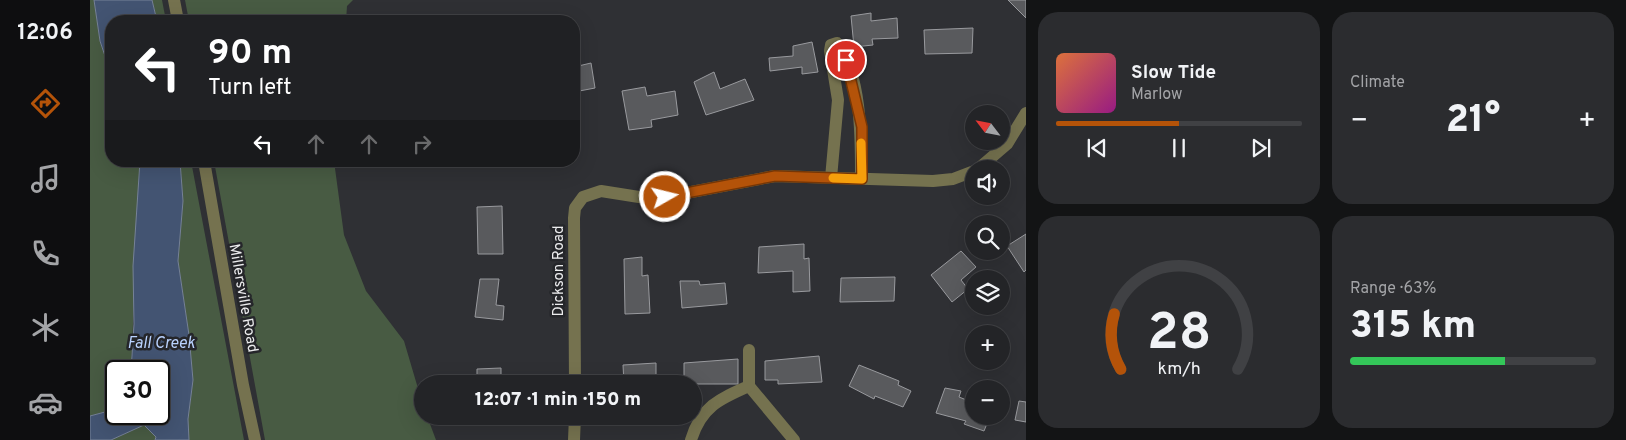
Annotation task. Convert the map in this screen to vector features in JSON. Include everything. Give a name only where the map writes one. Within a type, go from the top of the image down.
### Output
[{"type":"street","points":[[174,0],[177,15]]},
{"type":"street","points":[[831,178],[838,100],[830,51],[831,45],[837,43],[846,60],[859,110],[862,179]]},
{"type":"street","points":[[988,160],[1007,144],[1026,113]]},
{"type":"street","name":"Millersville Road","points":[[205,167],[243,385],[255,440]]},
{"type":"street","name":"Dickson Road","points":[[575,375],[574,218],[575,208],[583,197],[601,191],[639,197],[665,197],[775,176],[933,181],[953,179],[965,174]]},
{"type":"street","points":[[749,350],[749,386],[794,440]]},
{"type":"street","points":[[691,440],[707,407],[725,396],[749,386]]},
{"type":"street","points":[[574,440],[575,425]]},
{"type":"green space","points":[[90,0],[94,0],[100,41],[105,56],[105,167],[140,167],[131,360],[105,360],[105,412],[90,416]]},
{"type":"green space","points":[[152,0],[162,0],[165,15],[156,15]]},
{"type":"green space","points":[[185,0],[353,0],[347,6],[346,15],[188,15]]},
{"type":"green space","points":[[180,167],[192,167],[244,440],[189,440],[188,419],[193,380],[189,335],[178,261],[183,201]]},
{"type":"green space","points":[[215,167],[335,167],[344,235],[366,291],[404,341],[414,375],[414,425],[430,425],[436,440],[265,440]]},
{"type":"green space","points":[[142,425],[145,425],[156,437],[155,440],[111,440]]},
{"type":"water","points":[[94,0],[152,0],[156,15],[105,15],[105,56],[100,41]]},
{"type":"water","name":"Fall Creek","points":[[140,167],[180,167],[183,201],[178,261],[189,335],[193,380],[188,419],[189,440],[155,440],[156,437],[144,425],[170,425],[170,360],[132,360],[134,324],[133,266]]},
{"type":"water","name":"Fall Creek","points":[[105,412],[105,425],[144,425],[111,440],[90,440],[90,416]]},
{"type":"building","points":[[1008,0],[1026,0],[1026,18]]},
{"type":"building","points":[[871,13],[871,21],[897,18],[898,38],[872,39],[873,45],[854,47],[851,16]]},
{"type":"building","points":[[973,28],[972,53],[925,54],[924,30]]},
{"type":"building","points":[[812,42],[818,72],[802,74],[802,67],[770,71],[769,58],[793,56],[793,46]]},
{"type":"building","points":[[591,63],[595,88],[580,91],[580,66]]},
{"type":"building","points":[[714,72],[720,89],[745,79],[754,100],[706,115],[694,82]]},
{"type":"building","points":[[645,87],[647,96],[675,91],[678,115],[651,120],[652,127],[629,130],[622,91]]},
{"type":"building","points":[[502,206],[503,254],[478,254],[477,207]]},
{"type":"building","points":[[1026,234],[1026,270],[1024,272],[1010,251],[1010,244]]},
{"type":"building","points":[[804,244],[804,259],[809,258],[810,291],[793,292],[793,271],[758,273],[759,247]]},
{"type":"building","points":[[961,251],[965,255],[965,260],[969,260],[976,267],[973,270],[965,270],[965,277],[961,280],[965,285],[965,291],[952,302],[931,275]]},
{"type":"building","points":[[642,257],[642,276],[648,275],[650,313],[625,314],[624,259]]},
{"type":"building","points":[[895,277],[894,301],[840,302],[841,278]]},
{"type":"building","points":[[480,279],[499,279],[496,305],[504,306],[503,320],[475,317]]},
{"type":"building","points":[[680,281],[699,281],[700,285],[725,283],[727,304],[682,308]]},
{"type":"building","points":[[819,356],[822,382],[778,384],[778,380],[765,380],[765,361]]},
{"type":"building","points":[[738,359],[738,384],[702,384],[702,375],[684,375],[684,363]]},
{"type":"building","points":[[656,363],[656,375],[624,375],[623,365]]},
{"type":"building","points":[[859,365],[899,381],[898,385],[911,391],[903,407],[875,396],[874,399],[849,386]]},
{"type":"building","points":[[501,368],[501,375],[477,375],[477,369]]},
{"type":"building","points":[[945,388],[961,391],[959,397],[965,399],[965,421],[936,413]]},
{"type":"building","points":[[1019,401],[1026,402],[1026,422],[1015,420]]},
{"type":"building","points":[[967,425],[986,425],[984,431]]},
{"type":"slow traffic","points":[[833,178],[862,179],[861,143]]},
{"type":"route","points":[[665,197],[775,176],[862,179],[862,127],[846,60]]}]
